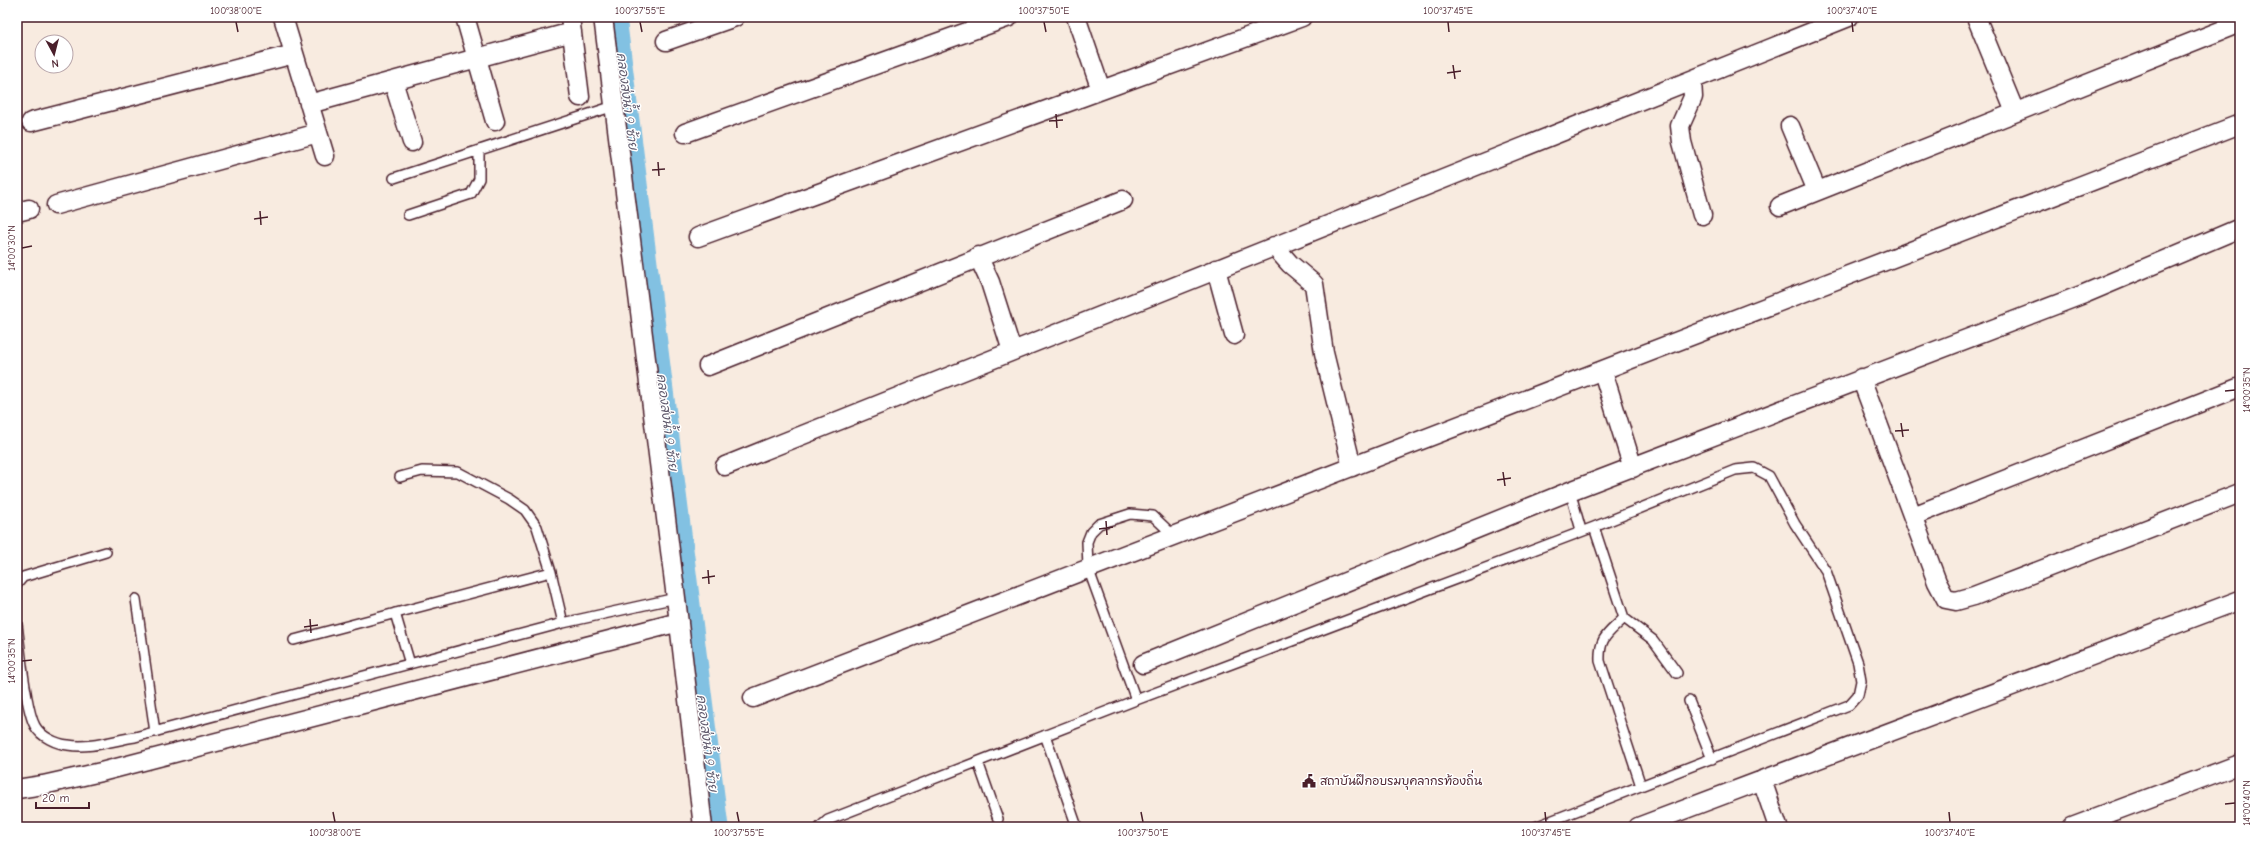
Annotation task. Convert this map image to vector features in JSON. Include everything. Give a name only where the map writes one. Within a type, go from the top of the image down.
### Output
[{"type":"street","points":[[282,17],[325,156]]},
{"type":"street","points":[[465,17],[495,121]]},
{"type":"street","points":[[603,17],[679,622],[703,827]]},
{"type":"street","points":[[666,41],[735,17]]},
{"type":"street","points":[[685,133],[1010,17]]},
{"type":"street","points":[[1076,17],[1101,90]]},
{"type":"street","points":[[698,237],[1302,17]]},
{"type":"street","points":[[725,466],[1849,17]]},
{"type":"street","points":[[1976,17],[2015,112]]},
{"type":"street","points":[[1780,206],[2240,22]]},
{"type":"street","points":[[309,104],[476,58],[571,24],[580,97]]},
{"type":"street","points":[[31,122],[294,54]]},
{"type":"street","points":[[1692,80],[1694,97],[1680,126],[1682,142],[1702,214]]},
{"type":"street","points":[[393,81],[412,142]]},
{"type":"street","points":[[754,698],[1088,568],[1603,372],[2240,124]]},
{"type":"street","points":[[1790,126],[1817,191]]},
{"type":"street","points":[[56,205],[318,133]]},
{"type":"street","points":[[708,366],[978,256],[1123,200]]},
{"type":"street","points":[[1143,664],[1570,491],[1633,468],[1861,378],[2084,294],[2240,228]]},
{"type":"street","points":[[1274,246],[1290,264],[1314,284],[1324,353],[1352,467]]},
{"type":"street","points":[[978,256],[992,288],[1012,351]]},
{"type":"street","points":[[1216,269],[1234,335]]},
{"type":"street","points":[[1603,372],[1633,468]]},
{"type":"street","points":[[1861,378],[1937,582],[1946,599],[1956,601],[2240,493]]},
{"type":"street","points":[[1913,516],[2240,387]]},
{"type":"street","points":[[1638,827],[2240,600]]},
{"type":"street","points":[[17,789],[43,786],[101,772],[679,622]]},
{"type":"street","points":[[2072,827],[2240,764]]},
{"type":"street","points":[[1762,780],[1778,827]]},
{"type":"lane","points":[[394,178],[614,106]]},
{"type":"lane","points":[[408,215],[471,194],[479,178],[478,150]]},
{"type":"lane","points":[[820,827],[828,820],[1045,735],[1594,526],[1735,470],[1754,468],[1769,476],[1795,524],[1826,571],[1858,663],[1861,680],[1858,695],[1849,705],[1535,827]]},
{"type":"lane","points":[[400,477],[422,471],[458,472],[509,499],[525,510],[536,527],[551,572],[563,623]]},
{"type":"lane","points":[[1570,491],[1582,530]]},
{"type":"lane","points":[[1136,700],[1088,568],[1087,542],[1091,532],[1099,524],[1130,514],[1144,514],[1153,516],[1174,535]]},
{"type":"lane","points":[[1594,526],[1624,618],[1653,640],[1677,673]]},
{"type":"lane","points":[[17,584],[23,577],[106,552]]},
{"type":"lane","points":[[294,640],[551,572]]},
{"type":"lane","points":[[17,624],[29,707],[35,726],[47,738],[68,746],[85,746],[155,732],[563,623],[676,598]]},
{"type":"lane","points":[[136,599],[155,732]]},
{"type":"lane","points":[[396,613],[410,664]]},
{"type":"lane","points":[[1624,618],[1604,637],[1600,646],[1600,661],[1641,786]]},
{"type":"lane","points":[[1689,701],[1712,759]]},
{"type":"lane","points":[[1045,735],[1076,827]]},
{"type":"lane","points":[[978,762],[998,819]]},
{"type":"waterway","name":"คลองส่งน้ำ 9 ซ้าย","points":[[617,17],[719,827]]},
{"type":"place","name":"สถาบันฝึกอบรมบุคลากรท้องถิ่น","points":[[1309,781]]}]
